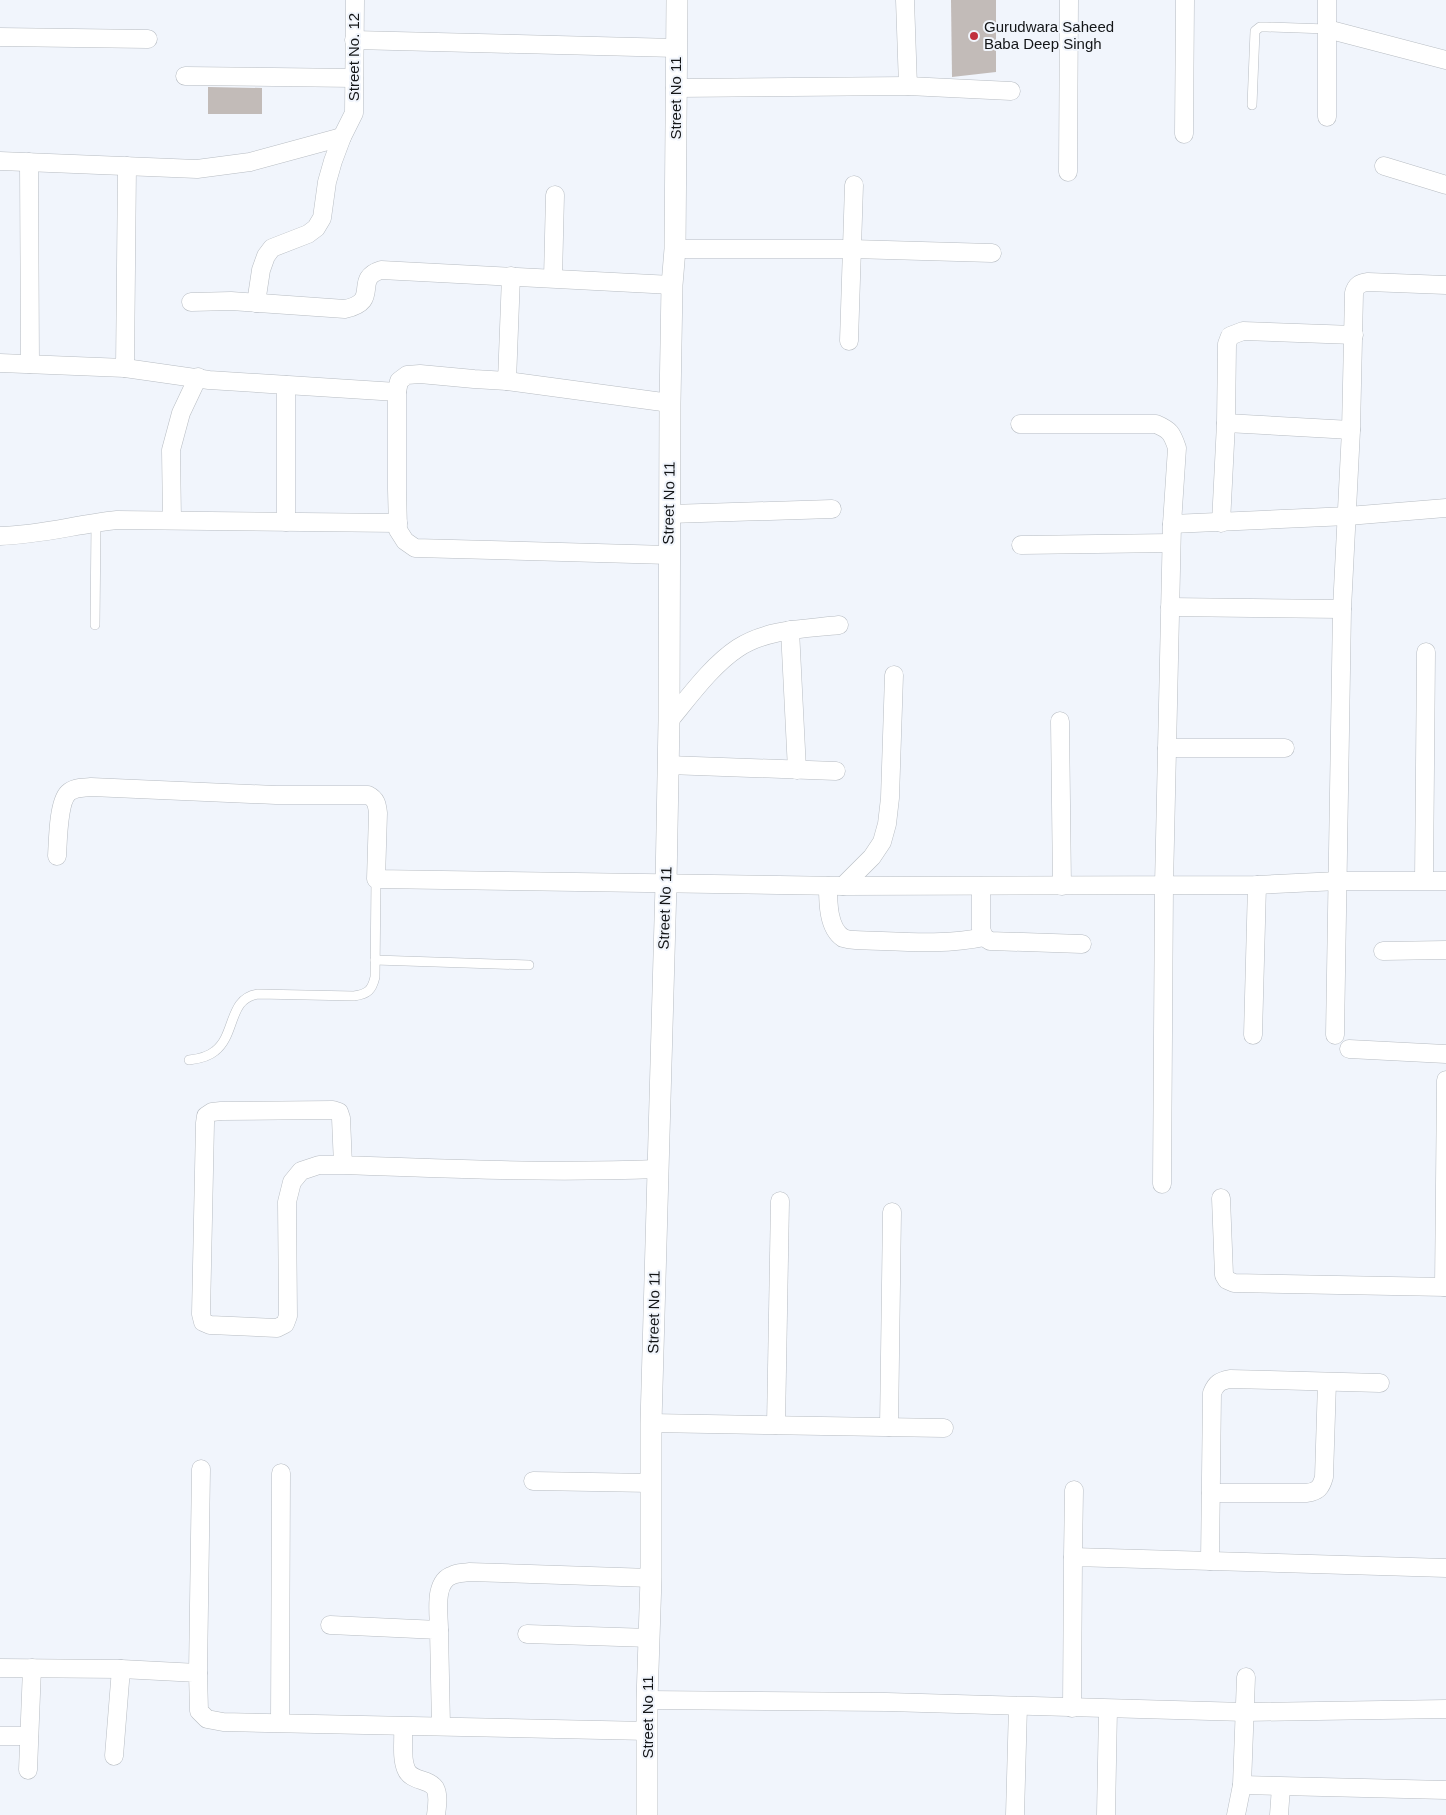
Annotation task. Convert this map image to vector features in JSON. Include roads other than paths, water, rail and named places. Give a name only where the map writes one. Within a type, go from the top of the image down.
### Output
[{"type":"street","name":"Street No. 12","points":[[342,137],[354,113],[355,0]]},
{"type":"street","name":"Street No 11","points":[[647,1815],[647,1700],[650,1638],[657,1169],[669,721],[670,404],[672,285],[675,249],[677,0]]},
{"type":"street","points":[[905,0],[908,86]]},
{"type":"street","points":[[1068,172],[1069,0]]},
{"type":"street","points":[[1184,134],[1185,0]]},
{"type":"street","points":[[1326,0],[1327,117]]},
{"type":"street","points":[[1327,29],[1446,60]]},
{"type":"street","points":[[0,38],[148,39]]},
{"type":"street","points":[[354,40],[676,48]]},
{"type":"street","points":[[185,76],[354,78]]},
{"type":"street","points":[[675,88],[908,86],[1011,91]]},
{"type":"street","points":[[0,161],[198,168],[228,166],[270,158],[342,137]]},
{"type":"street","points":[[256,303],[261,270],[266,256],[272,248],[308,234],[316,228],[322,218],[327,182],[342,137]]},
{"type":"street","points":[[29,162],[30,364]]},
{"type":"street","points":[[125,368],[127,166]]},
{"type":"street","points":[[1384,166],[1446,185]]},
{"type":"street","points":[[849,341],[854,185]]},
{"type":"street","points":[[553,278],[556,195]]},
{"type":"street","points":[[675,249],[852,249],[992,253]]},
{"type":"street","points":[[191,302],[231,301],[344,309],[360,304],[365,298],[367,279],[373,273],[381,270],[672,285]]},
{"type":"street","points":[[506,380],[510,276]]},
{"type":"street","points":[[1335,1035],[1342,609],[1348,516],[1354,293],[1356,287],[1361,283],[1446,285]]},
{"type":"street","points":[[1221,523],[1226,423],[1227,344],[1230,336],[1243,331],[1354,335]]},
{"type":"street","points":[[0,363],[125,368],[209,380],[397,392]]},
{"type":"street","points":[[669,555],[415,548],[405,541],[398,530],[397,392],[399,381],[408,375],[420,374],[506,380],[670,404]]},
{"type":"street","points":[[172,520],[171,450],[181,412],[198,377]]},
{"type":"street","points":[[286,385],[286,522]]},
{"type":"street","points":[[1226,423],[1351,430]]},
{"type":"street","points":[[1020,424],[1156,424],[1167,429],[1173,436],[1177,448],[1172,524],[1164,885],[1162,1184]]},
{"type":"street","points":[[1172,524],[1348,516],[1446,508]]},
{"type":"street","points":[[670,514],[832,509]]},
{"type":"street","points":[[0,536],[33,534],[117,520],[398,523]]},
{"type":"street","points":[[1021,544],[1172,543]]},
{"type":"street","points":[[1170,607],[1342,609]]},
{"type":"street","points":[[669,721],[720,662],[738,648],[762,637],[790,630],[839,625]]},
{"type":"street","points":[[790,630],[797,770]]},
{"type":"street","points":[[1424,880],[1426,652]]},
{"type":"street","points":[[894,675],[890,798],[887,824],[882,842],[872,857],[836,886],[829,907],[832,919],[837,930],[844,938],[855,940],[950,941],[969,940],[984,936]]},
{"type":"street","points":[[1060,721],[1062,886]]},
{"type":"street","points":[[1167,748],[1285,748]]},
{"type":"street","points":[[668,765],[836,771]]},
{"type":"street","points":[[56,856],[62,803],[67,794],[77,788],[276,796],[368,795],[377,804],[376,879],[836,886],[1257,885],[1338,881],[1446,881]]},
{"type":"street","points":[[1253,1035],[1257,885]]},
{"type":"street","points":[[981,886],[981,929],[984,936],[990,941],[1082,944]]},
{"type":"street","points":[[1383,951],[1446,950]]},
{"type":"street","points":[[1349,1049],[1446,1054]]},
{"type":"street","points":[[1221,1198],[1224,1275],[1227,1280],[1234,1283],[1445,1287],[1446,1080]]},
{"type":"street","points":[[343,1165],[342,1118],[339,1112],[333,1110],[221,1111],[212,1112],[206,1116],[201,1304],[203,1322],[210,1325],[277,1328],[285,1324],[288,1316],[287,1202],[292,1182],[301,1171],[319,1165],[493,1170],[587,1171],[657,1169]]},
{"type":"street","points":[[776,1425],[780,1201]]},
{"type":"street","points":[[889,1427],[892,1212]]},
{"type":"street","points":[[1210,1562],[1212,1392],[1215,1386],[1221,1381],[1230,1379],[1380,1383]]},
{"type":"street","points":[[1211,1493],[1307,1493],[1316,1491],[1321,1486],[1324,1477],[1327,1382]]},
{"type":"street","points":[[652,1423],[944,1428]]},
{"type":"street","points":[[201,1469],[198,1673],[199,1711],[207,1719],[223,1722],[280,1722],[403,1727],[440,1726],[648,1731]]},
{"type":"street","points":[[280,1722],[281,1473]]},
{"type":"street","points":[[532,1481],[651,1483]]},
{"type":"street","points":[[1072,1708],[1074,1490]]},
{"type":"street","points":[[1073,1557],[1446,1568]]},
{"type":"street","points":[[440,1726],[439,1593],[443,1581],[452,1575],[469,1572],[651,1578]]},
{"type":"street","points":[[330,1625],[439,1630]]},
{"type":"street","points":[[527,1634],[650,1638]]},
{"type":"street","points":[[0,1668],[121,1669],[198,1673]]},
{"type":"street","points":[[28,1770],[32,1668]]},
{"type":"street","points":[[114,1756],[121,1669]]},
{"type":"street","points":[[1236,1815],[1242,1785],[1246,1677]]},
{"type":"street","points":[[647,1700],[886,1702],[1246,1712],[1446,1709]]},
{"type":"street","points":[[1015,1815],[1018,1706]]},
{"type":"street","points":[[1106,1815],[1108,1709]]},
{"type":"street","points":[[403,1727],[406,1769],[410,1776],[431,1784],[435,1789],[437,1798],[436,1815]]},
{"type":"street","points":[[0,1736],[29,1736]]},
{"type":"street","points":[[1242,1785],[1446,1790]]},
{"type":"street","points":[[1279,1815],[1281,1787]]},
{"type":"lane","points":[[1252,105],[1255,31],[1266,27],[1327,29]]},
{"type":"lane","points":[[95,625],[96,522]]},
{"type":"lane","points":[[189,1060],[203,1058],[216,1051],[226,1038],[241,1002],[248,995],[354,996],[365,994],[372,988],[375,977],[376,879]]},
{"type":"lane","points":[[375,960],[528,965]]},
{"type":"place","name":"Gurudwara Saheed Baba Deep Singh","points":[[974,36]]}]
